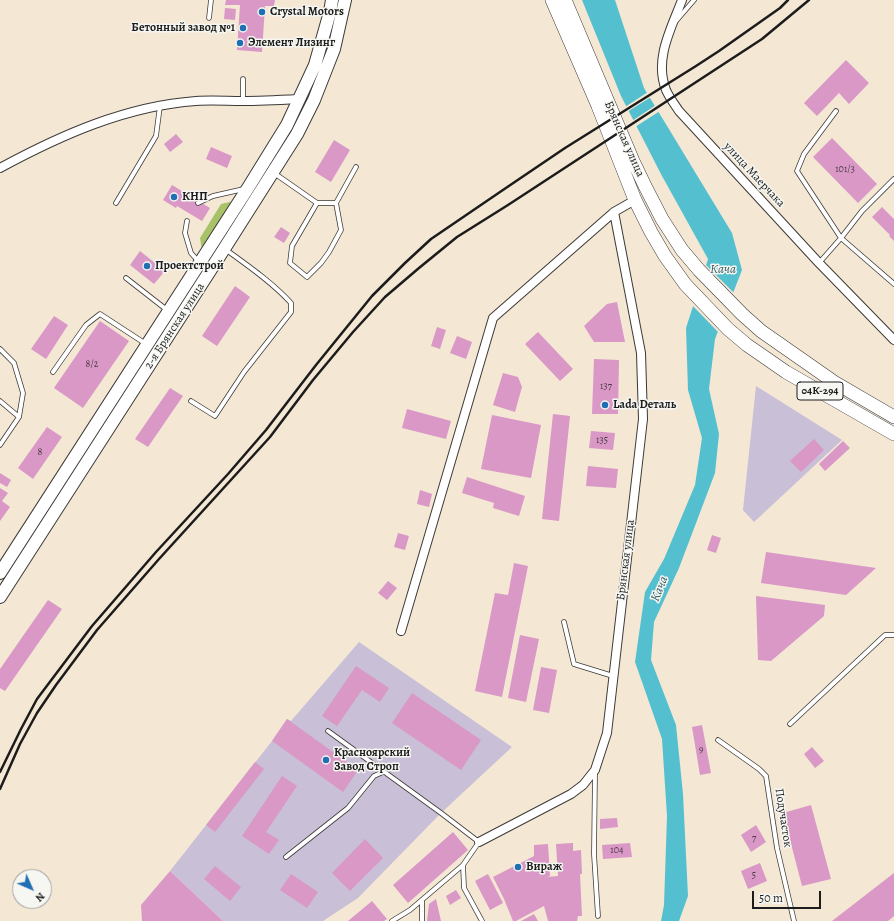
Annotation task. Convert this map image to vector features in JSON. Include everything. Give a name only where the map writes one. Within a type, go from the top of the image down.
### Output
[{"type":"highway","name":"Брянская улица","points":[[552,0],[598,106],[635,200],[651,232],[686,284],[728,329],[747,345],[786,372],[894,434]]},
{"type":"highway","name":"Брянская улица","points":[[565,0],[646,188],[662,219],[682,250],[699,270],[742,314],[761,331],[834,382],[894,417]]},
{"type":"main road","name":"2-я Брянская улица","points":[[0,573],[148,345],[288,125],[315,65],[332,0]]},
{"type":"main road","name":"2-я Брянская улица","points":[[0,597],[297,134],[314,100],[334,49],[345,0]]},
{"type":"street","name":"улица Маерчака","points":[[682,0],[663,51],[662,78],[666,92],[679,111],[819,262],[894,340]]},
{"type":"street","points":[[0,168],[24,155],[94,124],[138,110],[196,101],[299,99]]},
{"type":"street","points":[[401,631],[492,318],[614,212],[635,200]]},
{"type":"street","name":"Брянская улица","points":[[479,842],[571,794],[583,785],[595,770],[607,733],[643,419],[641,353],[614,212]]},
{"type":"lane","points":[[209,18],[211,0]]},
{"type":"lane","points":[[672,27],[694,0]]},
{"type":"lane","points":[[243,79],[243,101]]},
{"type":"lane","points":[[116,203],[156,136],[160,106]]},
{"type":"lane","points":[[836,111],[804,154],[797,171],[841,238],[894,284]]},
{"type":"lane","points":[[317,203],[292,246],[290,263],[307,277],[321,263],[329,252],[341,230],[336,203],[356,167]]},
{"type":"lane","points":[[273,172],[317,203],[336,203]]},
{"type":"lane","points":[[819,262],[862,212],[894,179]]},
{"type":"lane","points":[[198,204],[213,196],[248,188]]},
{"type":"lane","points":[[187,221],[185,233],[191,253],[200,263]]},
{"type":"lane","points":[[191,401],[215,416],[244,372],[291,312],[291,303],[284,295],[224,249]]},
{"type":"lane","points":[[126,278],[169,311]]},
{"type":"lane","points":[[53,372],[86,325],[100,314],[148,345]]},
{"type":"lane","points":[[0,349],[14,364],[24,393],[19,417],[0,445]]},
{"type":"lane","points":[[0,401],[19,417]]},
{"type":"lane","points":[[564,622],[574,664],[613,676]]},
{"type":"lane","points":[[790,724],[885,635],[894,636]]},
{"type":"lane","points":[[328,731],[442,813],[479,842],[463,865],[410,910],[392,921]]},
{"type":"lane","name":"Подучасток","points":[[718,740],[766,776],[777,848],[794,921]]},
{"type":"lane","points":[[595,770],[594,854],[598,916]]},
{"type":"lane","points":[[286,857],[348,808],[374,776],[384,772]]},
{"type":"lane","points":[[463,865],[464,888],[482,921]]},
{"type":"lane","points":[[422,900],[422,921]]},
{"type":"shaded area","points":[[756,386],[842,440],[754,522],[743,510]]},
{"type":"shaded area","points":[[359,642],[512,747],[441,813],[358,898],[323,921],[223,921],[170,871],[272,741],[287,719],[291,721]]},
{"type":"green space","points":[[234,201],[202,250],[200,238],[221,204]]},
{"type":"water","name":"Кача","points":[[582,0],[615,0],[644,88],[732,233],[742,270],[715,339],[709,389],[719,434],[715,473],[679,568],[654,622],[651,660],[676,725],[683,794],[688,896],[679,921],[661,921],[664,905],[667,816],[662,739],[635,662],[645,592],[664,559],[695,485],[702,438],[688,390],[686,328],[708,259],[662,176],[621,96]]},
{"type":"pier","points":[[648,92],[651,97],[627,112],[625,107]]},
{"type":"pier","points":[[656,105],[660,111],[635,127],[632,121]]},
{"type":"pier","points":[[705,264],[735,294],[719,333],[691,304]]},
{"type":"building","points":[[226,0],[275,0],[274,6],[265,6],[262,52],[237,50],[240,5],[225,5]]},
{"type":"building","points":[[225,8],[236,9],[235,20],[224,19]]},
{"type":"building","points":[[846,60],[869,83],[849,104],[839,93],[817,116],[804,103]]},
{"type":"building","points":[[176,134],[183,142],[170,152],[164,144]]},
{"type":"building","points":[[832,138],[877,184],[858,203],[813,157]]},
{"type":"building","points":[[334,140],[350,150],[331,182],[315,172]]},
{"type":"building","points":[[211,147],[232,156],[227,168],[206,159]]},
{"type":"building","points":[[172,185],[210,208],[202,221],[177,206],[176,208],[163,200]]},
{"type":"building","points":[[882,207],[894,219],[894,241],[872,217]]},
{"type":"building","points":[[281,227],[290,233],[284,243],[274,237]]},
{"type":"building","points":[[140,251],[165,271],[154,284],[130,265]]},
{"type":"building","points":[[235,286],[250,297],[217,346],[202,336]]},
{"type":"building","points":[[617,302],[625,342],[594,342],[584,326],[607,304]]},
{"type":"building","points":[[54,316],[68,325],[46,359],[31,349]]},
{"type":"building","points":[[100,321],[129,341],[83,408],[54,388]]},
{"type":"building","points":[[437,327],[446,330],[440,349],[431,346]]},
{"type":"building","points":[[538,332],[573,369],[560,381],[525,344]]},
{"type":"building","points":[[457,336],[472,342],[466,359],[450,353]]},
{"type":"building","points":[[594,359],[619,360],[618,414],[592,414]]},
{"type":"building","points":[[503,373],[518,377],[522,387],[515,412],[493,405]]},
{"type":"building","points":[[170,388],[183,396],[148,447],[135,439]]},
{"type":"building","points":[[407,409],[451,421],[446,439],[402,428]]},
{"type":"building","points":[[553,414],[570,416],[559,521],[542,519]]},
{"type":"building","points":[[492,415],[541,425],[531,478],[481,469]]},
{"type":"building","points":[[47,427],[62,437],[33,479],[18,468]]},
{"type":"building","points":[[591,431],[615,433],[613,450],[589,448]]},
{"type":"building","points":[[814,439],[824,450],[801,472],[790,461]]},
{"type":"building","points":[[843,441],[850,448],[825,471],[819,464]]},
{"type":"building","points":[[588,466],[618,469],[616,488],[586,486]]},
{"type":"building","points":[[0,473],[11,480],[7,487],[0,483]]},
{"type":"building","points":[[467,477],[525,496],[519,516],[493,508],[494,503],[462,493]]},
{"type":"building","points":[[0,488],[8,493],[2,501],[10,507],[0,521]]},
{"type":"building","points":[[420,490],[432,494],[429,507],[417,504]]},
{"type":"building","points":[[398,533],[409,536],[405,550],[394,547]]},
{"type":"building","points":[[712,535],[721,538],[716,553],[707,550]]},
{"type":"building","points":[[766,552],[876,568],[846,595],[761,583]]},
{"type":"building","points":[[514,563],[528,566],[502,697],[475,691],[495,593],[508,595]]},
{"type":"building","points":[[388,581],[397,588],[387,600],[378,593]]},
{"type":"building","points":[[756,596],[825,605],[824,616],[771,661],[758,660]]},
{"type":"building","points":[[48,600],[62,609],[5,691],[0,688],[0,669]]},
{"type":"building","points":[[520,635],[539,639],[526,702],[508,698]]},
{"type":"building","points":[[356,666],[389,688],[380,702],[362,690],[337,726],[322,716]]},
{"type":"building","points":[[541,667],[557,670],[549,713],[533,710]]},
{"type":"building","points":[[412,693],[481,740],[461,770],[392,723]]},
{"type":"building","points":[[287,719],[358,770],[343,792],[272,741]]},
{"type":"building","points":[[702,725],[711,773],[700,775],[692,727]]},
{"type":"building","points":[[812,747],[824,761],[815,768],[804,754]]},
{"type":"building","points":[[255,762],[264,769],[215,832],[206,825]]},
{"type":"building","points":[[282,776],[297,786],[266,832],[279,840],[269,854],[242,836]]},
{"type":"building","points":[[811,805],[831,879],[802,886],[783,813]]},
{"type":"building","points":[[617,818],[618,827],[600,829],[600,819]]},
{"type":"building","points":[[756,825],[766,842],[751,852],[741,835]]},
{"type":"building","points":[[453,832],[468,850],[408,903],[393,885]]},
{"type":"building","points":[[365,839],[383,858],[350,891],[332,873]]},
{"type":"building","points":[[573,843],[573,851],[581,850],[582,874],[580,874],[582,916],[578,916],[577,921],[548,921],[544,906],[516,921],[513,921],[493,877],[534,856],[534,845],[548,844],[550,876],[547,877],[558,876],[556,844]]},
{"type":"building","points":[[630,843],[632,857],[603,859],[602,845]]},
{"type":"building","points":[[760,863],[767,881],[748,889],[741,871]]},
{"type":"building","points":[[215,866],[241,887],[230,901],[204,879]]},
{"type":"building","points":[[170,871],[223,921],[142,921],[141,905]]},
{"type":"building","points":[[894,873],[894,916],[888,921],[832,921]]},
{"type":"building","points":[[291,874],[318,892],[307,908],[280,890]]},
{"type":"building","points":[[488,874],[503,903],[490,910],[475,881]]},
{"type":"building","points":[[456,890],[461,898],[450,905],[446,896]]},
{"type":"building","points":[[436,899],[441,921],[427,921],[429,904]]},
{"type":"building","points":[[372,901],[387,919],[384,921],[348,921]]},
{"type":"building","points":[[534,914],[538,921],[521,921]]},
{"type":"railway","points":[[0,772],[37,699],[92,626],[156,552],[228,474],[266,430],[372,296],[405,263],[431,239],[565,148],[719,51],[780,8],[788,0]]},
{"type":"railway","points":[[0,789],[20,744],[37,713],[97,630],[159,559],[270,437],[313,380],[353,332],[385,297],[457,237],[762,39],[809,0]]},
{"type":"place","name":"Crystal Motors","points":[[262,12]]},
{"type":"place","name":"Бетонный завод №1","points":[[243,28]]},
{"type":"place","name":"Элемент Лизинг","points":[[240,43]]},
{"type":"place","name":"КНП","points":[[174,197]]},
{"type":"place","name":"Проектстрой","points":[[147,266]]},
{"type":"place","name":"Lada Dеталь","points":[[605,405]]},
{"type":"place","name":"Красноярский Завод Строп","points":[[326,760]]},
{"type":"place","name":"Вираж","points":[[518,867]]}]
